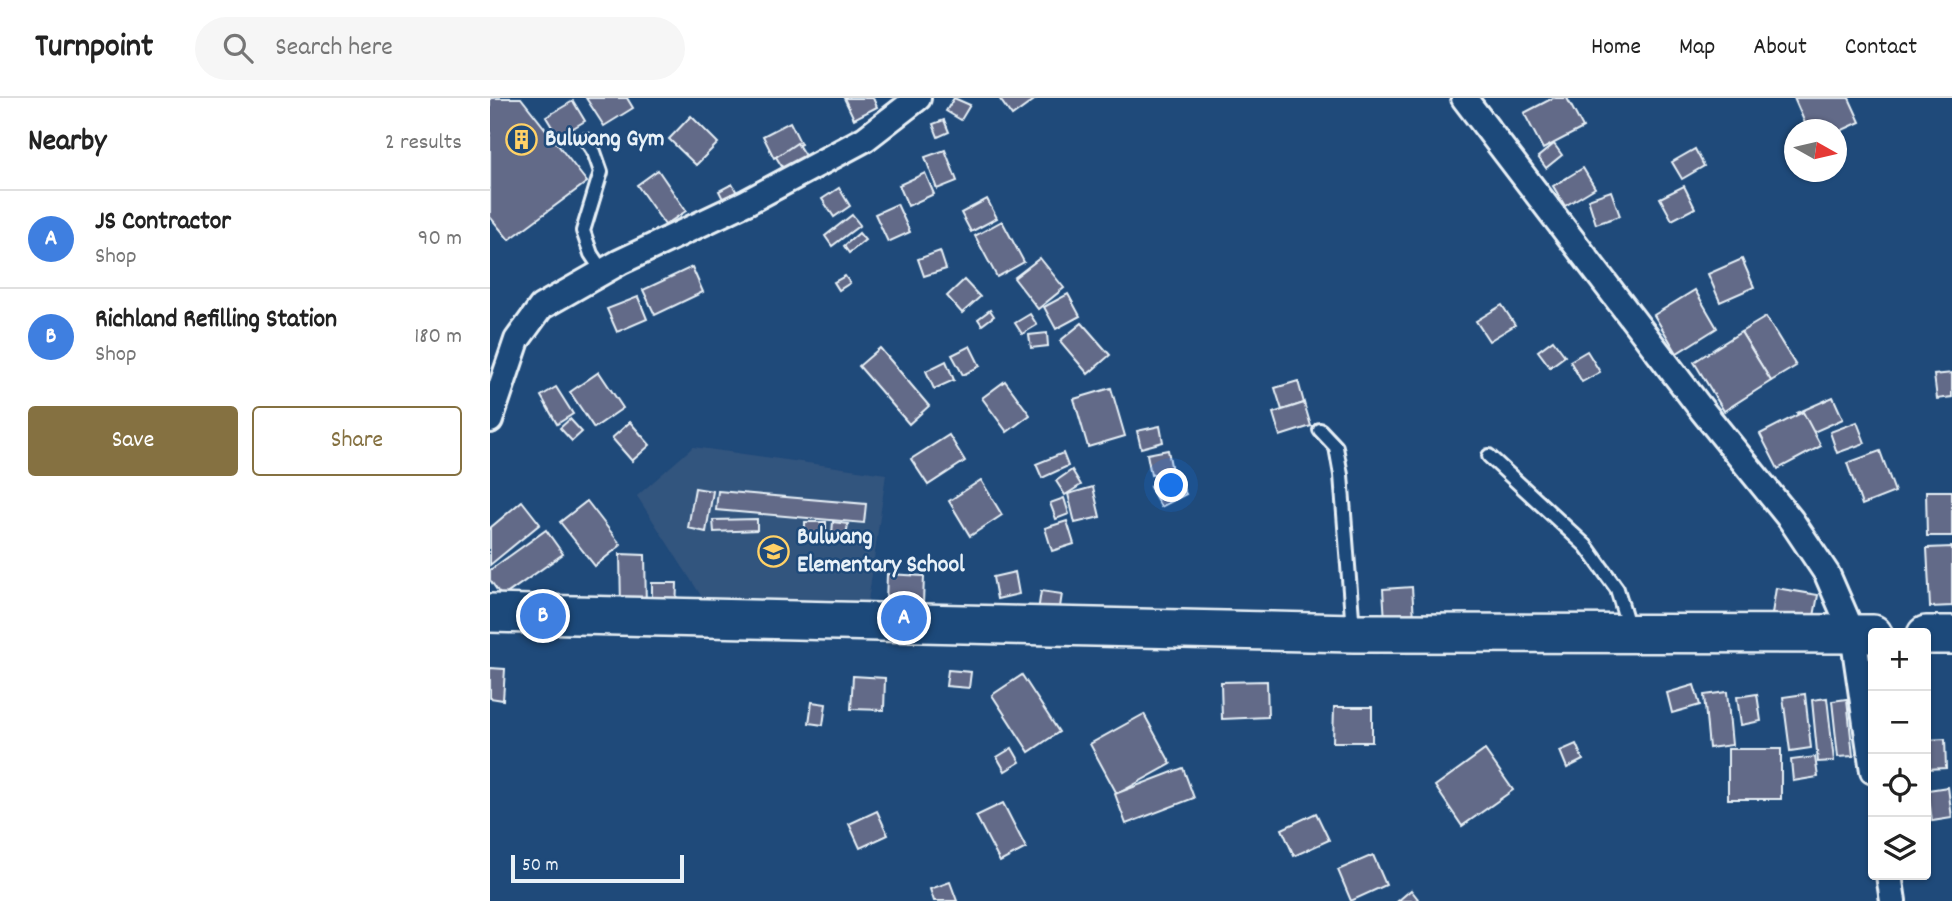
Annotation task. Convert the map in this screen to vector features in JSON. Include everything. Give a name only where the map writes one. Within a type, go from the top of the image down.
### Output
[{"type":"street","points":[[490,420],[495,381],[517,340],[541,307],[603,272],[747,202],[864,139],[918,98]]},
{"type":"street","points":[[1464,98],[1702,410],[1791,520],[1827,574],[1863,634],[1872,754]]},
{"type":"street","points":[[490,613],[1354,634],[1863,634]]},
{"type":"street","points":[[1931,635],[1952,635]]},
{"type":"street","points":[[1890,880],[1893,901]]},
{"type":"lane","points":[[586,140],[594,152],[601,172],[583,231],[591,254],[603,272]]},
{"type":"lane","points":[[1320,430],[1336,447],[1341,475],[1354,634]]},
{"type":"lane","points":[[1489,456],[1586,546],[1617,589],[1631,633]]},
{"type":"shaded area","name":"Bulwang Elementary School","points":[[693,447],[886,474],[866,616],[709,608],[637,496]]},
{"type":"building","name":"Bulwang Gym","points":[[490,98],[521,98],[587,182],[509,240],[490,217]]},
{"type":"building","points":[[586,98],[627,98],[633,108],[604,126]]},
{"type":"building","points":[[844,98],[873,98],[877,107],[854,119]]},
{"type":"building","points":[[954,98],[970,105],[961,120],[946,111]]},
{"type":"building","points":[[999,98],[1037,98],[1012,116]]},
{"type":"building","points":[[1553,98],[1567,98],[1583,128],[1543,149],[1524,113]]},
{"type":"building","points":[[1794,98],[1849,98],[1860,122],[1847,128],[1847,119],[1803,119]]},
{"type":"building","points":[[573,101],[585,121],[558,137],[546,117]]},
{"type":"building","points":[[691,116],[718,143],[696,165],[669,139]]},
{"type":"building","points":[[944,120],[949,132],[938,137],[933,124]]},
{"type":"building","points":[[790,122],[801,144],[774,158],[763,136]]},
{"type":"building","points":[[797,143],[809,162],[788,176],[776,157]]},
{"type":"building","points":[[1554,144],[1562,155],[1546,168],[1538,157]]},
{"type":"building","points":[[1695,149],[1704,166],[1682,179],[1672,162]]},
{"type":"building","points":[[945,150],[957,181],[937,189],[925,157]]},
{"type":"building","points":[[1583,168],[1595,188],[1565,206],[1553,186]]},
{"type":"building","points":[[658,170],[686,211],[665,225],[637,185]]},
{"type":"building","points":[[925,173],[934,194],[908,206],[899,185]]},
{"type":"building","points":[[732,184],[739,196],[725,203],[719,191]]},
{"type":"building","points":[[1684,186],[1695,208],[1672,220],[1660,198]]},
{"type":"building","points":[[839,188],[850,206],[834,217],[822,199]]},
{"type":"building","points":[[1611,191],[1620,216],[1596,224],[1588,199]]},
{"type":"building","points":[[987,199],[997,218],[971,232],[961,213]]},
{"type":"building","points":[[897,204],[910,232],[888,242],[875,214]]},
{"type":"building","points":[[852,215],[860,225],[832,246],[825,236]]},
{"type":"building","points":[[1002,221],[1024,262],[997,277],[975,236]]},
{"type":"building","points":[[859,233],[865,240],[849,253],[844,246]]},
{"type":"building","points":[[940,251],[946,269],[924,276],[918,259]]},
{"type":"building","points":[[1040,258],[1064,288],[1038,309],[1014,278]]},
{"type":"building","points":[[1742,259],[1754,287],[1720,302],[1708,274]]},
{"type":"building","points":[[692,267],[703,292],[655,315],[643,290]]},
{"type":"building","points":[[845,276],[850,283],[839,290],[834,282]]},
{"type":"building","points":[[964,280],[980,297],[962,313],[947,296]]},
{"type":"building","points":[[1695,290],[1717,328],[1677,353],[1654,315]]},
{"type":"building","points":[[1068,294],[1080,316],[1056,329],[1044,307]]},
{"type":"building","points":[[638,297],[647,319],[617,332],[607,309]]},
{"type":"building","points":[[1502,305],[1515,325],[1489,341],[1476,321]]},
{"type":"building","points":[[990,310],[994,316],[982,325],[978,319]]},
{"type":"building","points":[[1030,314],[1037,325],[1022,334],[1015,323]]},
{"type":"building","points":[[1766,317],[1796,366],[1771,381],[1741,332]]},
{"type":"building","points":[[1082,323],[1110,355],[1088,374],[1060,341]]},
{"type":"building","points":[[1741,332],[1771,381],[1724,411],[1694,362]]},
{"type":"building","points":[[1047,333],[1048,346],[1031,348],[1029,335]]},
{"type":"building","points":[[1553,340],[1565,356],[1550,367],[1538,351]]},
{"type":"building","points":[[970,346],[980,366],[963,375],[952,355]]},
{"type":"building","points":[[880,348],[929,406],[909,424],[859,366]]},
{"type":"building","points":[[1587,351],[1600,372],[1582,382],[1570,361]]},
{"type":"building","points":[[946,361],[954,380],[934,389],[926,371]]},
{"type":"building","points":[[599,372],[623,408],[594,428],[570,392]]},
{"type":"building","points":[[1952,373],[1952,397],[1937,399],[1934,375]]},
{"type":"building","points":[[1005,381],[1030,415],[1007,432],[982,398]]},
{"type":"building","points":[[1298,381],[1304,403],[1282,410],[1275,388]]},
{"type":"building","points":[[556,387],[573,414],[557,424],[541,396]]},
{"type":"building","points":[[1111,388],[1125,436],[1088,447],[1074,399]]},
{"type":"building","points":[[1833,397],[1843,419],[1807,435],[1797,413]]},
{"type":"building","points":[[1304,403],[1311,426],[1280,436],[1273,413]]},
{"type":"building","points":[[1803,412],[1821,446],[1778,469],[1760,434]]},
{"type":"building","points":[[570,419],[582,432],[572,441],[560,428]]},
{"type":"building","points":[[630,422],[650,445],[632,461],[612,438]]},
{"type":"building","points":[[1857,422],[1865,443],[1837,453],[1830,432]]},
{"type":"building","points":[[1160,426],[1163,442],[1141,448],[1137,431]]},
{"type":"building","points":[[949,435],[965,461],[928,485],[911,459]]},
{"type":"building","points":[[1168,450],[1172,471],[1151,475],[1147,454]]},
{"type":"building","points":[[1880,451],[1895,492],[1862,505],[1847,463]]},
{"type":"building","points":[[1063,453],[1068,466],[1042,478],[1036,464]]},
{"type":"building","points":[[1072,470],[1081,485],[1065,495],[1056,481]]},
{"type":"building","points":[[1175,474],[1186,494],[1161,507],[1150,487]]},
{"type":"building","points":[[981,480],[1002,515],[970,536],[949,501]]},
{"type":"building","points":[[1093,487],[1100,517],[1075,523],[1068,494]]},
{"type":"building","points":[[695,488],[713,491],[706,532],[688,528]]},
{"type":"building","points":[[718,491],[866,504],[864,523],[716,510]]},
{"type":"building","points":[[1926,491],[1952,491],[1952,536],[1927,536]]},
{"type":"building","points":[[1064,498],[1069,514],[1056,519],[1050,503]]},
{"type":"building","points":[[522,501],[540,524],[490,565],[490,528]]},
{"type":"building","points":[[587,501],[621,545],[595,566],[560,522]]},
{"type":"building","points":[[757,519],[757,530],[714,532],[713,520]]},
{"type":"building","points":[[1067,521],[1074,544],[1052,551],[1045,528]]},
{"type":"building","points":[[805,522],[826,522],[826,533],[805,533]]},
{"type":"building","points":[[833,522],[848,524],[846,536],[832,534]]},
{"type":"building","points":[[546,530],[563,554],[502,597],[490,580],[490,570]]},
{"type":"building","points":[[1952,547],[1952,606],[1930,607],[1927,548]]},
{"type":"building","points":[[620,554],[645,555],[646,606],[621,607]]},
{"type":"building","points":[[1015,572],[1019,594],[997,599],[993,577]]},
{"type":"building","points":[[887,574],[924,576],[923,604],[886,602]]},
{"type":"building","points":[[652,583],[677,583],[676,614],[652,614]]},
{"type":"building","points":[[1412,587],[1414,619],[1385,621],[1383,589]]},
{"type":"building","points":[[1776,588],[1818,595],[1812,627],[1771,620]]},
{"type":"building","points":[[1041,591],[1062,594],[1058,620],[1037,618]]},
{"type":"building","points":[[490,668],[505,669],[503,700],[490,698]]},
{"type":"building","points":[[948,670],[971,672],[969,688],[946,686]]},
{"type":"building","points":[[1022,675],[1059,732],[1029,752],[992,695]]},
{"type":"building","points":[[853,676],[885,678],[884,710],[851,709]]},
{"type":"building","points":[[1267,681],[1268,717],[1222,719],[1221,682]]},
{"type":"building","points":[[1694,685],[1700,705],[1672,713],[1667,693]]},
{"type":"building","points":[[1727,692],[1732,745],[1709,748],[1704,695]]},
{"type":"building","points":[[1757,694],[1761,721],[1741,725],[1737,697]]},
{"type":"building","points":[[1805,694],[1811,748],[1790,751],[1783,697]]},
{"type":"building","points":[[1827,698],[1834,761],[1818,762],[1812,700]]},
{"type":"building","points":[[1847,699],[1853,756],[1838,757],[1832,701]]},
{"type":"building","points":[[812,702],[826,704],[823,725],[809,723]]},
{"type":"building","points":[[1334,707],[1372,707],[1372,742],[1333,742]]},
{"type":"building","points":[[1144,714],[1171,764],[1117,794],[1090,744]]},
{"type":"building","points":[[1945,739],[1946,768],[1931,769],[1931,740]]},
{"type":"building","points":[[1576,744],[1583,760],[1567,768],[1560,751]]},
{"type":"building","points":[[1012,748],[1020,762],[1005,771],[997,757]]},
{"type":"building","points":[[1728,749],[1781,749],[1781,799],[1728,799]]},
{"type":"building","points":[[1485,750],[1513,790],[1462,826],[1435,786]]},
{"type":"building","points":[[1815,757],[1818,777],[1793,781],[1791,760]]},
{"type":"building","points":[[1183,768],[1194,798],[1126,824],[1115,794]]},
{"type":"building","points":[[1948,787],[1952,818],[1932,821],[1931,790]]},
{"type":"building","points":[[1003,803],[1026,848],[1000,862],[976,816]]},
{"type":"building","points":[[877,811],[888,835],[860,848],[849,824]]},
{"type":"building","points":[[1316,813],[1329,840],[1294,856],[1282,829]]},
{"type":"building","points":[[1373,855],[1386,885],[1351,901],[1338,870]]},
{"type":"building","points":[[950,882],[957,901],[934,901],[930,889]]},
{"type":"building","points":[[1411,890],[1418,899],[1416,901],[1398,901]]},
{"type":"place","name":"Bulwang Gym","points":[[522,140]]},
{"type":"place","name":"Bulwang Elementary School","points":[[774,552]]},
{"type":"place","name":"Richland Refilling Station","points":[[543,616]]},
{"type":"place","name":"JS Contractor","points":[[904,618]]}]
